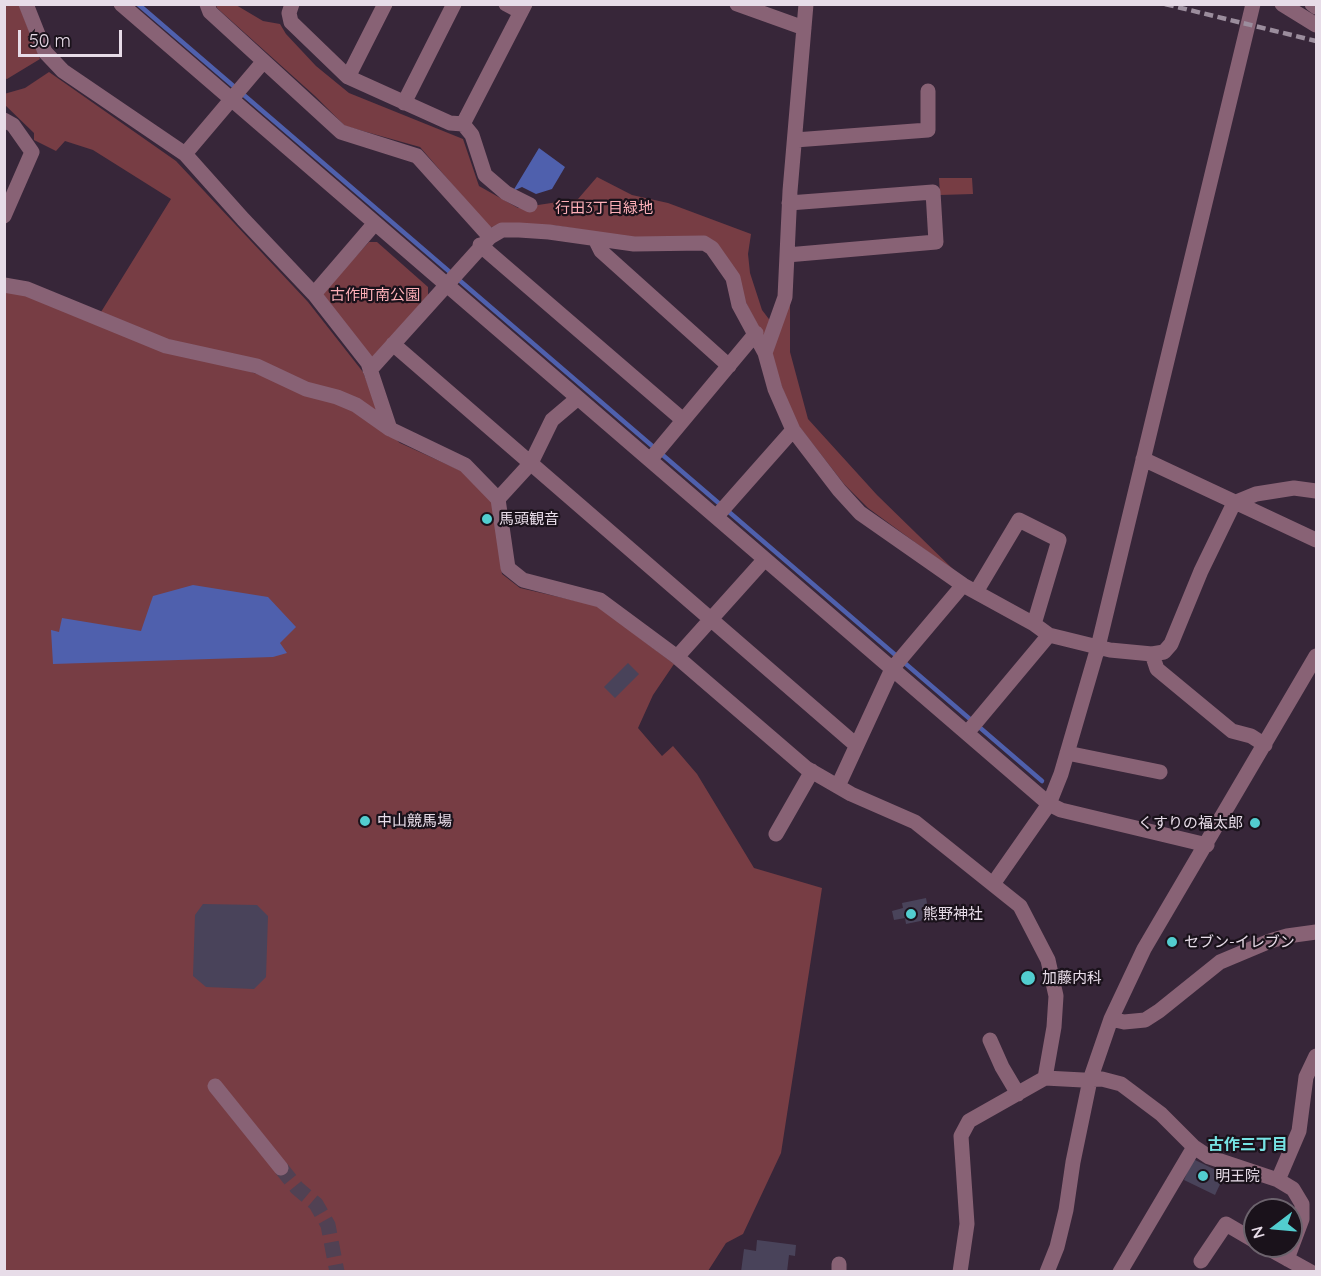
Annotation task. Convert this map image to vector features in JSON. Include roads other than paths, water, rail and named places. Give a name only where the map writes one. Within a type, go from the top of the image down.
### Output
[{"type":"street","points":[[26,4],[45,52],[63,71],[185,154],[314,294],[368,363],[390,429]]},
{"type":"street","points":[[122,4],[1049,804],[1061,810],[1207,845]]},
{"type":"street","points":[[207,4],[210,12],[342,132],[417,156],[485,241],[683,420]]},
{"type":"street","points":[[292,4],[289,13],[291,22],[348,76],[450,123],[463,123]]},
{"type":"street","points":[[348,76],[385,4]]},
{"type":"street","points":[[404,102],[454,4]]},
{"type":"street","points":[[463,123],[523,8],[506,4]]},
{"type":"street","points":[[737,4],[804,28]]},
{"type":"street","points":[[765,353],[785,297],[789,203],[806,4]]},
{"type":"street","points":[[993,884],[1049,804],[1067,753],[1098,647],[1253,4]]},
{"type":"street","points":[[1282,4],[1317,25]]},
{"type":"street","points":[[1312,4],[1317,7]]},
{"type":"street","points":[[185,154],[263,62]]},
{"type":"street","points":[[795,140],[928,130],[928,91]]},
{"type":"street","points":[[4,120],[13,125],[32,152],[4,216]]},
{"type":"street","points":[[463,123],[472,135],[485,175],[506,193],[530,205]]},
{"type":"street","points":[[787,255],[936,242],[933,192],[789,203]]},
{"type":"street","points":[[314,294],[375,223]]},
{"type":"street","points":[[370,370],[485,241],[502,230],[549,232],[634,244],[704,243],[712,248],[733,278],[739,305],[765,353],[775,389],[793,430],[839,490],[860,513],[969,589],[1034,624],[1049,635],[1098,647],[1152,654],[1164,652],[1171,644],[1201,571],[1234,503],[1256,494],[1294,488],[1317,491]]},
{"type":"street","points":[[595,239],[601,251],[729,366]]},
{"type":"street","points":[[4,285],[27,289],[166,346],[257,366],[306,389],[337,397],[356,405],[390,429],[465,465],[498,499],[507,568],[523,580],[600,600],[677,657],[753,724],[812,771],[851,794],[915,822],[1020,906],[1048,960],[1056,996],[1054,1026],[1045,1078]]},
{"type":"street","points":[[650,460],[756,333]]},
{"type":"street","points":[[393,344],[856,745]]},
{"type":"street","points":[[498,499],[531,463],[552,420],[578,398]]},
{"type":"street","points":[[716,517],[793,430]]},
{"type":"street","points":[[1143,459],[1317,540]]},
{"type":"street","points":[[838,786],[892,669],[969,589],[1019,520],[1059,540],[1034,624]]},
{"type":"street","points":[[677,657],[765,559]]},
{"type":"street","points":[[967,734],[1049,635]]},
{"type":"street","points":[[1152,654],[1157,669],[1223,724],[1232,731],[1251,736],[1265,745]]},
{"type":"street","points":[[1047,1272],[1057,1247],[1066,1210],[1073,1162],[1090,1080],[1111,1019],[1144,949],[1317,656]]},
{"type":"street","points":[[1067,753],[1160,772]]},
{"type":"street","points":[[776,834],[812,771]]},
{"type":"street","points":[[1111,1019],[1124,1022],[1145,1020],[1220,962],[1270,941],[1317,932]]},
{"type":"street","points":[[990,1040],[1018,1094]]},
{"type":"street","points":[[1278,1180],[1299,1131],[1306,1077],[1317,1056]]},
{"type":"street","points":[[960,1272],[967,1224],[961,1136],[969,1121],[1045,1078],[1102,1079],[1121,1084],[1161,1114],[1194,1147],[1209,1157],[1278,1180],[1293,1190],[1309,1206],[1287,1259],[1311,1272]]},
{"type":"street","points":[[215,1086],[281,1168]]},
{"type":"street","points":[[1120,1272],[1194,1147]]},
{"type":"street","points":[[1201,1261],[1226,1224],[1243,1233]]},
{"type":"water","points":[[539,148],[565,167],[552,189],[536,194],[522,187],[513,191]]},
{"type":"water","points":[[193,585],[268,597],[296,627],[280,643],[287,653],[273,657],[53,664],[51,630],[59,632],[62,618],[141,631],[153,596]]},
{"type":"waterway","points":[[138,4],[1042,781]]},
{"type":"tunnel","points":[[281,1168],[297,1188],[316,1204],[328,1225],[337,1272]]},
{"type":"railway","points":[[1165,4],[1316,41]]},
{"type":"place","name":"馬頭観音","points":[[487,519]]},
{"type":"place","name":"中山競馬場","points":[[365,821]]},
{"type":"place","name":"くすりの福太郎","points":[[1255,823]]},
{"type":"place","name":"熊野神社","points":[[911,914]]},
{"type":"place","name":"セブン-イレブン","points":[[1172,942]]},
{"type":"place","name":"加藤内科","points":[[1028,978]]},
{"type":"place","name":"明王院","points":[[1203,1176]]},
{"type":"district","name":"古作三丁目","points":[[1248,1145]]},
{"type":"park label","name":"行田3丁目緑地","points":[[604,208]]},
{"type":"park label","name":"古作町南公園","points":[[375,295]]}]
